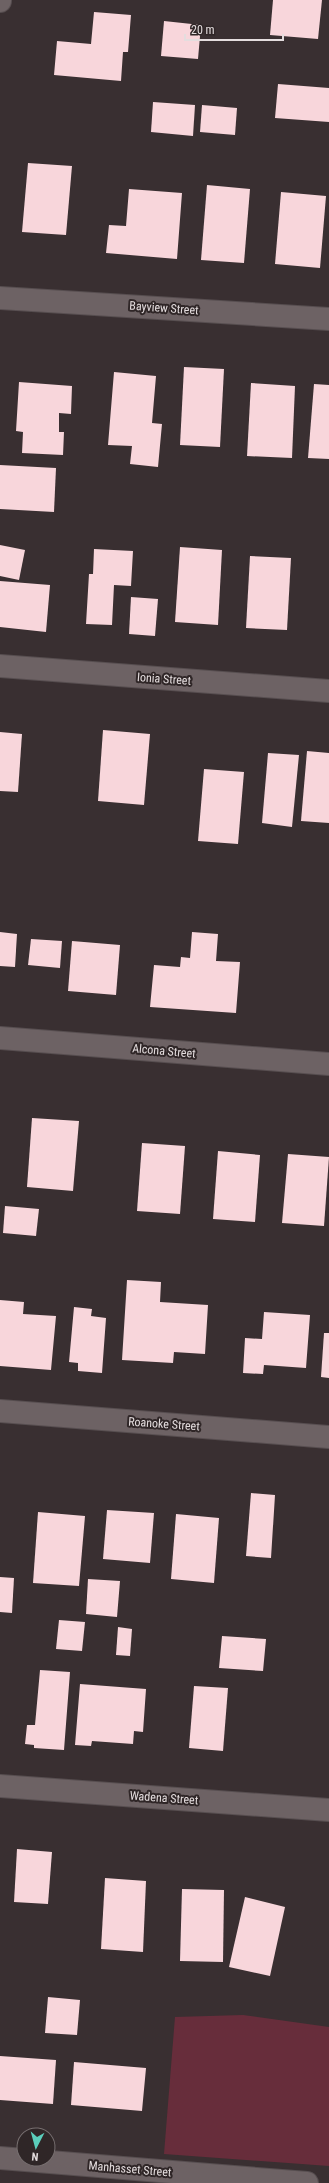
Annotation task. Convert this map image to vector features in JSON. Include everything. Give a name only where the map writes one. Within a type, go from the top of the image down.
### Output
[{"type":"street","name":"Bayview Street","points":[[0,298],[329,319]]},
{"type":"street","name":"Ionia Street","points":[[0,666],[329,692]]},
{"type":"street","name":"Alcona Street","points":[[0,1038],[329,1064]]},
{"type":"street","name":"Roanoke Street","points":[[0,1412],[329,1437]]},
{"type":"street","name":"Wadena Street","points":[[0,1786],[329,1810]]},
{"type":"street","name":"Manhasset Street","points":[[0,2158],[307,2183]]},
{"type":"shaded area","points":[[243,2015],[329,2027],[329,2166],[164,2154],[175,2017]]},
{"type":"building","points":[[273,0],[322,0],[318,39],[270,35]]},
{"type":"building","points":[[94,12],[131,15],[128,52],[123,52],[121,81],[54,75],[57,41],[91,44]]},
{"type":"building","points":[[164,21],[201,25],[198,59],[161,56]]},
{"type":"building","points":[[278,84],[329,88],[329,122],[275,118]]},
{"type":"building","points":[[153,102],[195,105],[193,136],[151,132]]},
{"type":"building","points":[[202,105],[237,108],[235,135],[200,132]]},
{"type":"building","points":[[28,163],[72,166],[66,235],[22,232]]},
{"type":"building","points":[[207,185],[250,189],[244,263],[201,260]]},
{"type":"building","points":[[129,189],[182,193],[177,259],[106,253],[109,225],[126,226]]},
{"type":"building","points":[[281,192],[326,196],[320,268],[275,264]]},
{"type":"building","points":[[184,367],[224,369],[220,447],[180,445]]},
{"type":"building","points":[[114,372],[156,376],[152,423],[162,424],[158,467],[130,464],[132,446],[108,445]]},
{"type":"building","points":[[19,382],[72,386],[71,414],[59,413],[59,432],[64,432],[63,455],[22,453],[23,432],[16,431]]},
{"type":"building","points":[[251,383],[295,386],[292,458],[247,456]]},
{"type":"building","points":[[314,384],[329,385],[329,459],[308,458]]},
{"type":"building","points":[[0,465],[56,468],[54,512],[0,509]]},
{"type":"building","points":[[0,545],[25,550],[19,580],[0,576]]},
{"type":"building","points":[[180,547],[222,550],[218,625],[175,622]]},
{"type":"building","points":[[94,549],[133,551],[131,586],[114,585],[112,625],[86,624],[89,574],[93,574]]},
{"type":"building","points":[[250,556],[291,558],[287,630],[246,628]]},
{"type":"building","points":[[0,581],[50,585],[46,632],[0,627]]},
{"type":"building","points":[[131,597],[158,599],[155,636],[129,634]]},
{"type":"building","points":[[103,730],[150,734],[144,805],[98,801]]},
{"type":"building","points":[[0,732],[22,734],[18,792],[0,791]]},
{"type":"building","points":[[307,751],[329,753],[329,823],[301,821]]},
{"type":"building","points":[[268,753],[299,755],[292,827],[262,823]]},
{"type":"building","points":[[204,769],[244,772],[238,844],[198,841]]},
{"type":"building","points":[[0,932],[17,934],[15,967],[0,966]]},
{"type":"building","points":[[192,932],[218,934],[216,961],[240,962],[236,1013],[150,1007],[154,965],[180,967],[181,957],[190,958]]},
{"type":"building","points":[[31,939],[62,941],[60,968],[28,965]]},
{"type":"building","points":[[72,941],[120,945],[116,995],[68,991]]},
{"type":"building","points":[[32,1118],[79,1121],[73,1191],[27,1187]]},
{"type":"building","points":[[142,1143],[185,1146],[180,1214],[137,1211]]},
{"type":"building","points":[[218,1151],[260,1155],[255,1222],[213,1219]]},
{"type":"building","points":[[288,1154],[329,1157],[324,1226],[282,1223]]},
{"type":"building","points":[[5,1206],[39,1209],[36,1236],[3,1233]]},
{"type":"building","points":[[127,1280],[161,1282],[160,1302],[208,1305],[205,1354],[174,1352],[173,1363],[122,1360]]},
{"type":"building","points":[[0,1300],[24,1302],[23,1314],[56,1316],[51,1370],[0,1366]]},
{"type":"building","points":[[74,1307],[92,1309],[91,1316],[106,1318],[102,1373],[78,1371],[78,1363],[69,1362]]},
{"type":"building","points":[[264,1312],[310,1315],[306,1368],[264,1365],[263,1374],[243,1373],[245,1338],[262,1339]]},
{"type":"building","points":[[324,1333],[329,1333],[329,1378],[321,1377]]},
{"type":"building","points":[[251,1493],[275,1495],[271,1558],[246,1556]]},
{"type":"building","points":[[107,1510],[154,1513],[150,1563],[103,1559]]},
{"type":"building","points":[[38,1512],[85,1516],[79,1586],[33,1583]]},
{"type":"building","points":[[176,1514],[219,1518],[214,1583],[171,1579]]},
{"type":"building","points":[[0,1577],[14,1578],[12,1613],[0,1612]]},
{"type":"building","points":[[88,1579],[120,1581],[117,1617],[86,1614]]},
{"type":"building","points":[[59,1620],[85,1622],[82,1651],[56,1649]]},
{"type":"building","points":[[118,1627],[132,1629],[130,1656],[116,1655]]},
{"type":"building","points":[[222,1636],[266,1639],[263,1671],[219,1668]]},
{"type":"building","points":[[40,1670],[70,1672],[64,1750],[34,1748],[34,1745],[25,1744],[27,1725],[35,1725]]},
{"type":"building","points":[[80,1684],[146,1689],[143,1732],[134,1731],[133,1744],[92,1741],[91,1746],[75,1745]]},
{"type":"building","points":[[194,1686],[228,1688],[223,1751],[189,1748]]},
{"type":"building","points":[[17,1849],[52,1852],[48,1904],[14,1902]]},
{"type":"building","points":[[105,1878],[146,1881],[143,1952],[101,1949]]},
{"type":"building","points":[[182,1889],[224,1890],[223,1962],[180,1961]]},
{"type":"building","points":[[245,1897],[285,1907],[270,1976],[229,1967]]},
{"type":"building","points":[[48,1997],[80,2000],[77,2035],[45,2033]]},
{"type":"building","points":[[0,2056],[56,2060],[53,2104],[0,2100]]},
{"type":"building","points":[[74,2062],[146,2068],[142,2111],[71,2105]]}]
